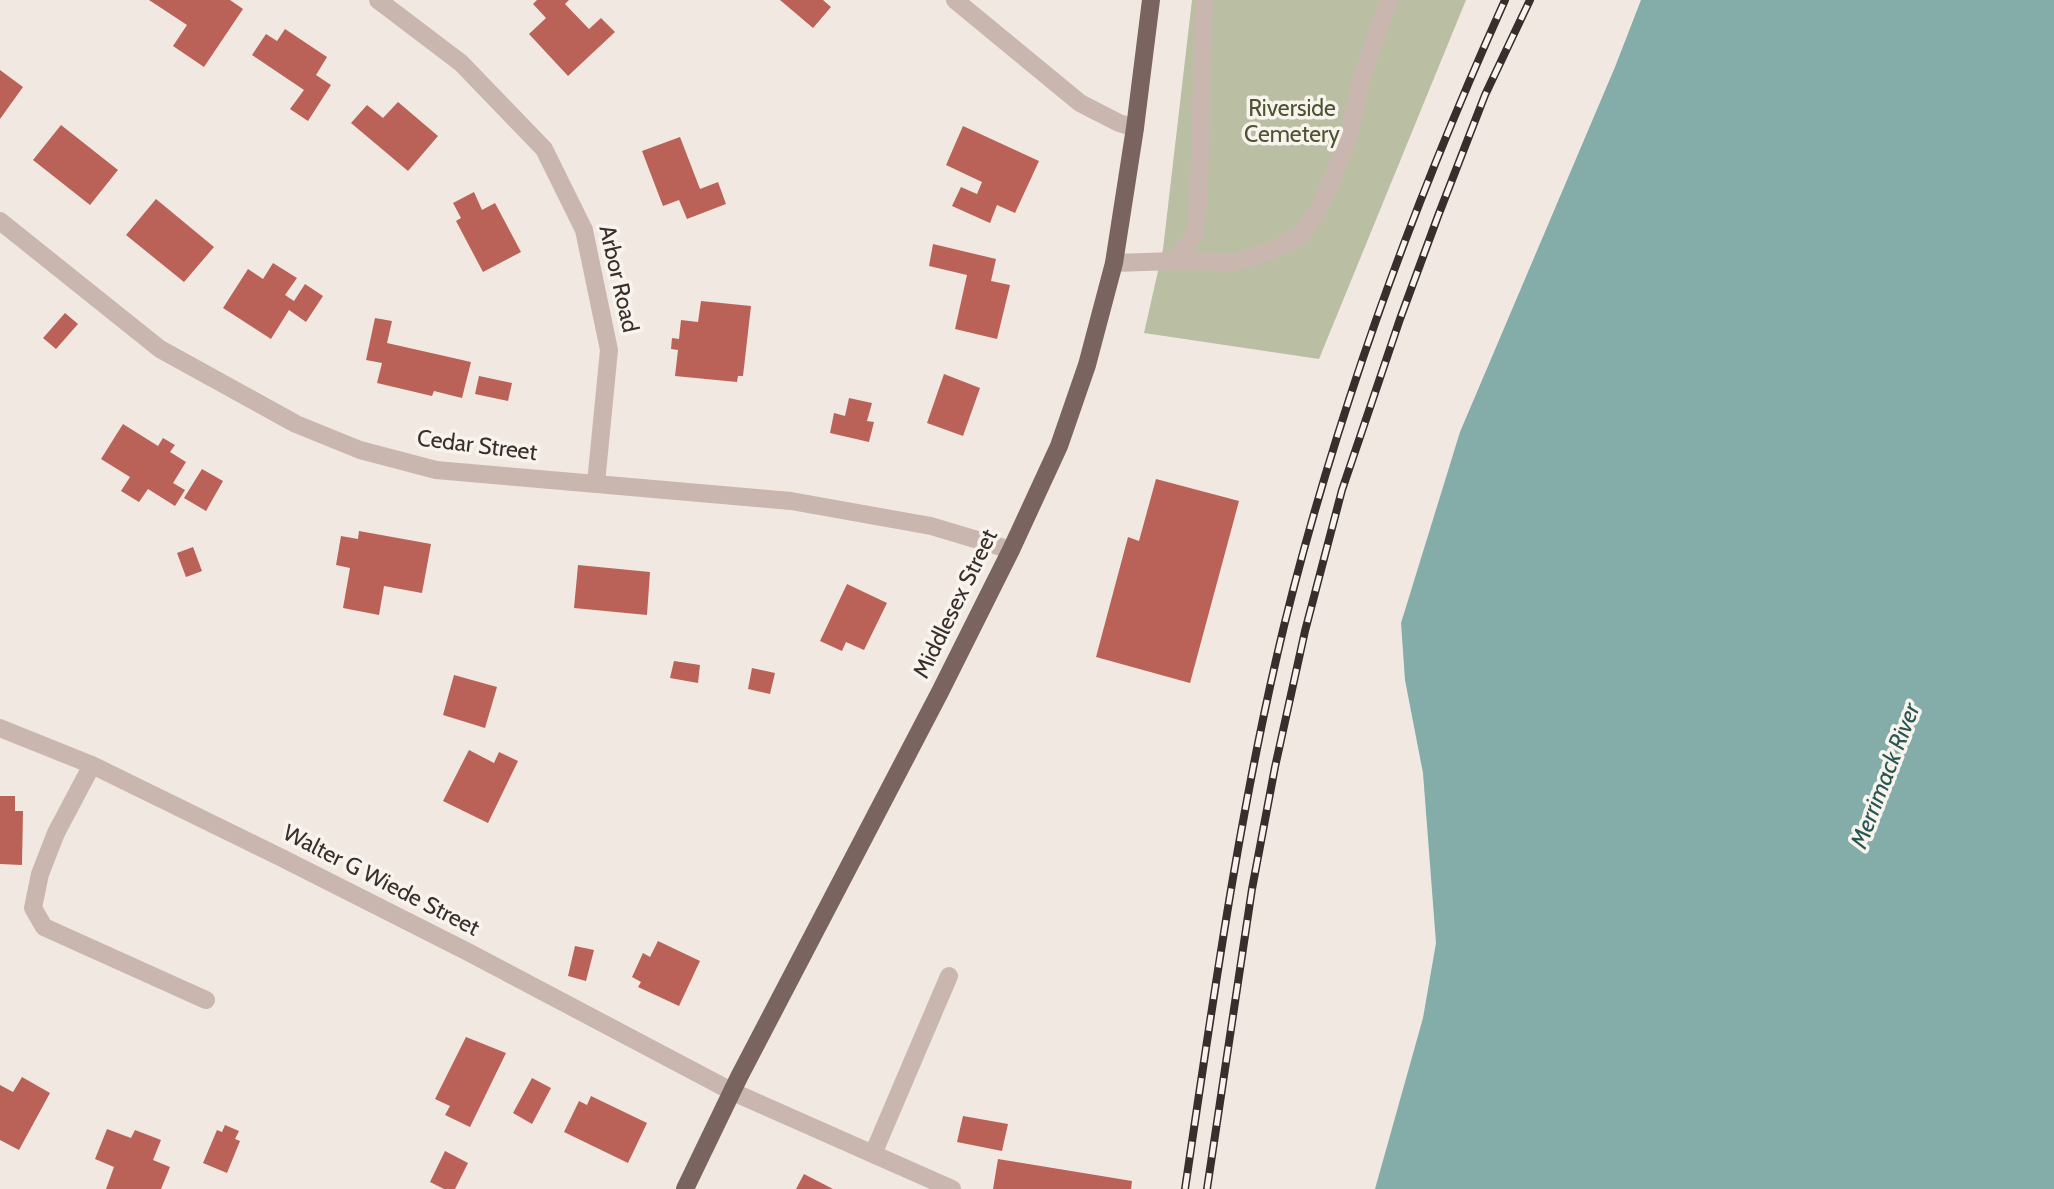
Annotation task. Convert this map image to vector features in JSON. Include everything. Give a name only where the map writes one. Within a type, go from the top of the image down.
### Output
[{"type":"main road","name":"Middlesex Street","points":[[685,1189],[940,692],[1059,446],[1087,365],[1115,263],[1151,0]]},
{"type":"street","name":"Arbor Road","points":[[378,0],[461,63],[544,149],[584,230],[608,350],[596,483]]},
{"type":"street","points":[[955,0],[1080,103],[1135,128]]},
{"type":"street","points":[[1175,261],[1195,234],[1199,191],[1204,0]]},
{"type":"street","points":[[1115,263],[1236,262],[1268,252],[1300,236],[1318,211],[1335,173],[1350,133],[1361,80],[1389,0]]},
{"type":"street","name":"Cedar Street","points":[[0,222],[160,349],[296,424],[360,450],[436,470],[791,501],[931,526],[1011,550]]},
{"type":"street","name":"Walter G Wiede Street","points":[[0,728],[92,765],[282,858],[733,1091],[952,1189]]},
{"type":"street","points":[[92,765],[56,833],[40,874],[33,908],[44,927],[206,1000]]},
{"type":"street","points":[[873,1154],[949,976]]},
{"type":"green space","name":"Riverside Cemetery","points":[[1192,0],[1466,0],[1319,359],[1144,333],[1163,249]]},
{"type":"water","name":"Merrimack River","points":[[1641,0],[2054,0],[2054,1189],[1375,1189],[1423,1018],[1436,943],[1423,773],[1405,680],[1401,623],[1460,432]]},
{"type":"building","points":[[149,0],[230,0],[243,9],[204,67],[173,46],[187,25]]},
{"type":"building","points":[[537,0],[569,0],[565,4],[589,29],[601,18],[615,32],[568,76],[529,34],[546,18],[533,4]]},
{"type":"building","points":[[780,0],[823,0],[831,7],[813,28]]},
{"type":"building","points":[[285,29],[327,57],[316,75],[331,85],[308,121],[290,109],[304,90],[252,55],[266,34],[277,41]]},
{"type":"building","points":[[0,70],[23,87],[0,119]]},
{"type":"building","points":[[398,102],[438,136],[408,171],[351,123],[367,105],[383,118]]},
{"type":"building","points":[[61,125],[118,170],[90,205],[33,160]]},
{"type":"building","points":[[963,126],[1039,161],[1015,213],[997,205],[990,223],[952,206],[961,187],[977,194],[982,182],[946,165]]},
{"type":"building","points":[[680,137],[700,189],[718,182],[726,204],[687,219],[679,200],[663,206],[642,151]]},
{"type":"building","points":[[474,192],[482,210],[495,203],[521,252],[483,272],[456,221],[461,218],[453,203]]},
{"type":"building","points":[[156,199],[214,247],[184,282],[126,235]]},
{"type":"building","points":[[933,244],[996,259],[991,281],[1010,285],[997,339],[955,329],[967,275],[929,266]]},
{"type":"building","points":[[273,263],[297,278],[285,295],[294,301],[305,284],[323,296],[306,322],[289,310],[271,339],[223,308],[248,269],[263,279]]},
{"type":"building","points":[[701,301],[751,306],[743,376],[738,376],[737,382],[675,376],[678,350],[671,349],[672,338],[679,339],[681,320],[698,322]]},
{"type":"building","points":[[65,313],[78,324],[56,349],[43,338]]},
{"type":"building","points":[[375,318],[392,321],[387,343],[471,362],[462,398],[434,391],[432,396],[377,383],[382,363],[366,360]]},
{"type":"building","points":[[944,374],[980,388],[963,436],[927,423]]},
{"type":"building","points":[[479,376],[512,383],[508,401],[475,394]]},
{"type":"building","points":[[849,398],[872,403],[867,421],[874,422],[869,442],[830,433],[834,413],[845,416]]},
{"type":"building","points":[[123,424],[158,446],[163,438],[175,445],[170,452],[186,462],[173,483],[185,490],[175,506],[148,489],[139,502],[121,491],[130,477],[101,459]]},
{"type":"building","points":[[202,469],[223,481],[206,511],[184,498]]},
{"type":"building","points":[[1156,479],[1239,501],[1190,683],[1096,657],[1128,537],[1139,541]]},
{"type":"building","points":[[359,531],[431,544],[422,593],[384,586],[379,615],[343,608],[350,568],[336,565],[341,536],[358,539]]},
{"type":"building","points":[[193,547],[202,571],[186,577],[177,553]]},
{"type":"building","points":[[578,565],[650,572],[647,615],[574,608]]},
{"type":"building","points":[[847,584],[887,603],[864,650],[846,642],[842,651],[820,641]]},
{"type":"building","points":[[674,661],[700,665],[698,683],[670,678]]},
{"type":"building","points":[[752,668],[775,673],[770,694],[748,689]]},
{"type":"building","points":[[454,675],[497,687],[485,728],[443,715]]},
{"type":"building","points":[[469,750],[494,763],[499,752],[518,761],[488,823],[443,801]]},
{"type":"building","points":[[0,796],[15,796],[15,811],[23,811],[22,865],[0,864]]},
{"type":"building","points":[[658,941],[700,961],[679,1006],[638,987],[641,982],[632,977],[643,953],[650,957]]},
{"type":"building","points":[[575,946],[594,950],[586,981],[568,976]]},
{"type":"building","points":[[466,1037],[506,1053],[470,1127],[445,1115],[450,1106],[435,1099]]},
{"type":"building","points":[[22,1077],[50,1093],[19,1150],[0,1140],[0,1085],[13,1092]]},
{"type":"building","points":[[532,1078],[551,1088],[532,1124],[513,1113]]},
{"type":"building","points":[[591,1096],[647,1123],[628,1163],[564,1132],[579,1101],[587,1105]]},
{"type":"building","points":[[963,1116],[1008,1124],[1002,1151],[957,1142]]},
{"type":"building","points":[[225,1125],[239,1131],[235,1139],[240,1141],[227,1173],[203,1163],[217,1130],[222,1132]]},
{"type":"building","points":[[107,1129],[131,1138],[135,1130],[161,1140],[153,1160],[170,1167],[161,1189],[106,1189],[114,1167],[95,1159]]},
{"type":"building","points":[[445,1151],[468,1163],[455,1189],[444,1189],[430,1182]]},
{"type":"building","points":[[998,1159],[1132,1181],[1131,1189],[993,1189]]},
{"type":"building","points":[[804,1174],[833,1189],[796,1189]]},
{"type":"railway","points":[[1185,1189],[1253,766],[1305,546],[1328,466],[1380,308],[1440,153],[1505,0]]},
{"type":"railway","points":[[1207,1189],[1252,889],[1275,767],[1305,631],[1342,490],[1438,216],[1485,95],[1530,0]]}]
